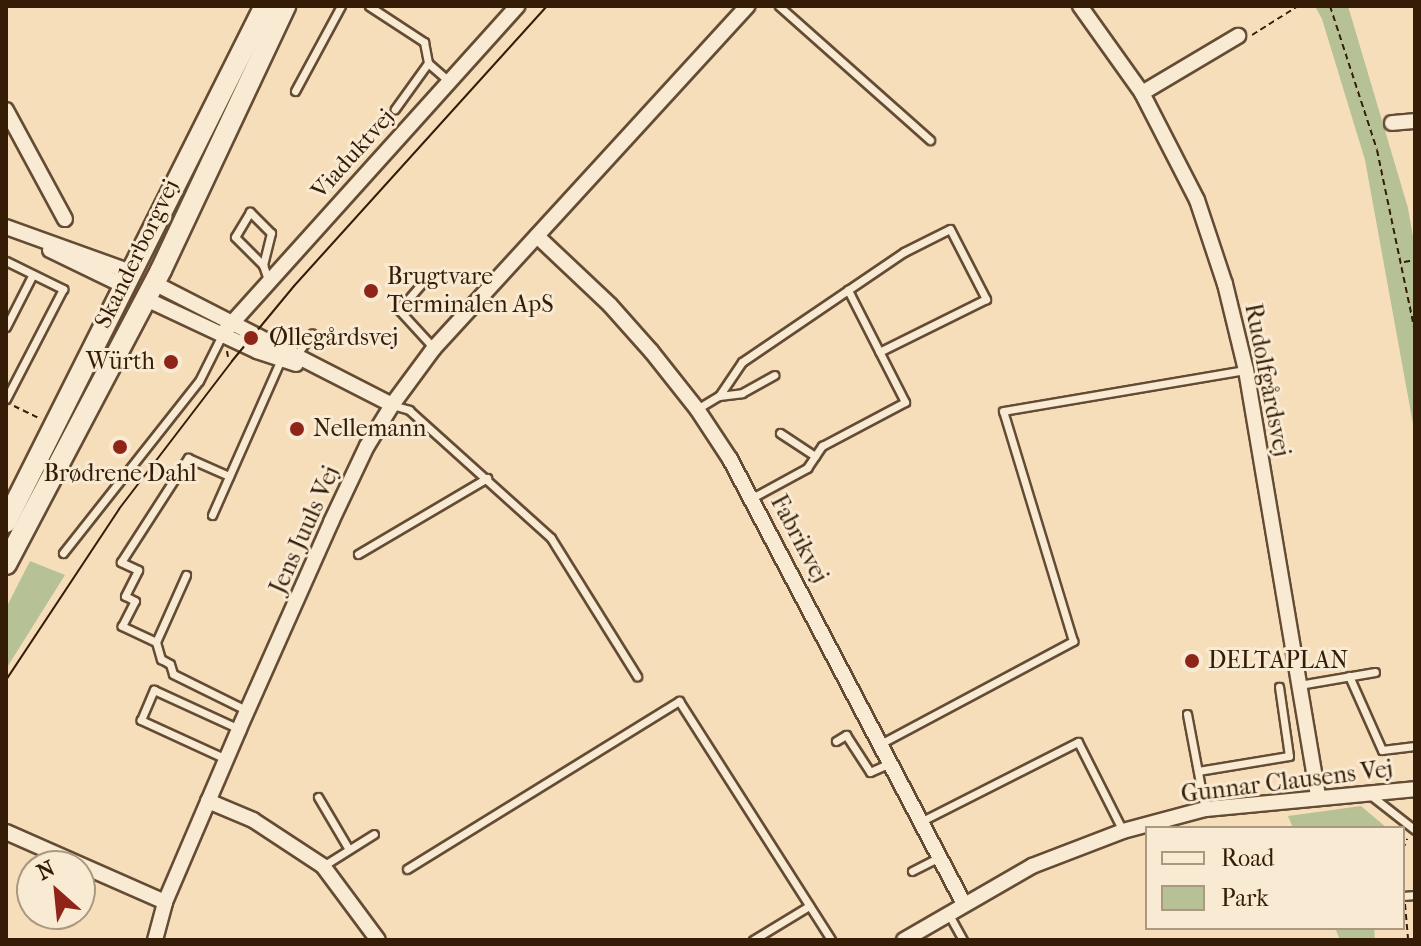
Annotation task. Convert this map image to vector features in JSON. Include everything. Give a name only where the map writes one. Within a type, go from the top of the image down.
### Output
[{"type":"main road","name":"Skanderborgvej","points":[[6,522],[126,275],[265,6]]},
{"type":"main road","name":"Skanderborgvej","points":[[6,564],[68,444],[152,295],[285,6]]},
{"type":"main road","points":[[152,295],[147,272],[192,151]]},
{"type":"main road","points":[[68,444],[131,298],[134,284],[126,275]]},
{"type":"street","name":"Jens Juuls Vej","points":[[155,940],[165,902],[239,729],[367,446],[392,405],[434,348],[747,6]]},
{"type":"street","name":"Rudolfgårdsvej","points":[[1080,6],[1142,93],[1197,200],[1225,284],[1246,370],[1318,797]]},
{"type":"street","name":"Viaduktvej","points":[[228,328],[514,7]]},
{"type":"street","points":[[1142,93],[1238,36]]},
{"type":"street","points":[[6,110],[65,219]]},
{"type":"street","points":[[1392,123],[1415,121]]},
{"type":"street","points":[[12,229],[126,275]]},
{"type":"street","name":"Fabrikvej","points":[[537,236],[610,305],[697,409],[752,498],[964,904]]},
{"type":"street","points":[[152,295],[228,328]]},
{"type":"street","points":[[152,295],[392,405]]},
{"type":"street","name":"Gunnar Clausens Vej","points":[[904,940],[1032,866],[1123,831],[1205,809],[1415,789]]},
{"type":"street","points":[[208,801],[253,820],[323,866],[378,940]]},
{"type":"street","points":[[6,832],[165,902]]},
{"type":"lane","points":[[295,91],[341,6]]},
{"type":"lane","points":[[369,6],[424,42],[428,63],[449,81]]},
{"type":"lane","points":[[779,6],[930,140]]},
{"type":"lane","points":[[395,109],[428,63]]},
{"type":"lane","points":[[263,265],[271,233],[250,212],[235,237],[263,265],[269,282]]},
{"type":"lane","points":[[719,396],[742,362],[904,252],[950,229],[986,299],[879,352]]},
{"type":"lane","points":[[6,261],[63,289],[6,400]]},
{"type":"lane","points":[[6,327],[33,274]]},
{"type":"lane","points":[[424,281],[399,310],[434,348]]},
{"type":"lane","points":[[752,498],[807,468],[822,446],[905,402],[848,290]]},
{"type":"lane","points":[[63,553],[199,381],[228,328]]},
{"type":"lane","points":[[212,515],[288,356],[312,334]]},
{"type":"lane","points":[[882,743],[1073,641],[1003,411],[1246,370]]},
{"type":"lane","points":[[697,409],[719,396],[742,393],[774,375]]},
{"type":"lane","points":[[392,405],[409,410],[551,538],[637,676]]},
{"type":"lane","points":[[780,433],[815,456]]},
{"type":"lane","points":[[156,642],[122,626],[135,601],[125,596],[138,570],[121,562],[188,458],[229,476]]},
{"type":"lane","points":[[358,554],[487,478]]},
{"type":"lane","points":[[186,575],[156,642],[161,659],[170,664],[173,674],[248,710]]},
{"type":"lane","points":[[1299,685],[1375,672]]},
{"type":"lane","points":[[1349,676],[1382,750],[1415,746]]},
{"type":"lane","points":[[1198,771],[1289,756],[1279,687]]},
{"type":"lane","points":[[226,759],[141,720],[154,690],[239,729]]},
{"type":"lane","points":[[407,869],[679,701],[831,940]]},
{"type":"lane","points":[[1282,707],[1302,704]]},
{"type":"lane","points":[[1187,714],[1205,809]]},
{"type":"lane","points":[[836,741],[846,735],[870,772],[892,763]]},
{"type":"lane","points":[[922,821],[1078,742],[1123,831]]},
{"type":"lane","points":[[1367,793],[1415,830]]},
{"type":"lane","points":[[318,797],[348,848]]},
{"type":"lane","points":[[323,866],[374,834]]},
{"type":"lane","points":[[912,871],[940,856]]},
{"type":"lane","points":[[753,940],[809,906]]},
{"type":"lane","points":[[948,913],[963,940]]},
{"type":"path","points":[[1238,36],[1243,41],[1298,6]]},
{"type":"path","points":[[1330,6],[1369,121],[1403,262],[1415,332]]},
{"type":"path","points":[[1403,262],[1415,260]]},
{"type":"path","points":[[6,400],[43,420]]},
{"type":"path","points":[[1405,844],[1408,837]]},
{"type":"path","points":[[1405,907],[1408,940]]},
{"type":"green space","points":[[1315,6],[1348,6],[1408,208],[1415,248],[1415,435],[1365,160],[1322,19]]},
{"type":"green space","points":[[30,561],[65,575],[6,669],[6,608]]},
{"type":"green space","points":[[1361,806],[1385,826],[1292,826],[1288,816]]},
{"type":"green space","points":[[1336,930],[1374,930],[1375,940],[1340,940]]},
{"type":"tram line","points":[[6,680],[119,509],[232,361],[294,286],[547,6]]},
{"type":"place","name":"Brugtvare Terminalen ApS","points":[[371,291]]},
{"type":"place","name":"Øllegårdsvej","points":[[251,338]]},
{"type":"place","name":"Würth","points":[[171,362]]},
{"type":"place","name":"Nellemann","points":[[297,429]]},
{"type":"place","name":"Brødrene Dahl","points":[[120,447]]},
{"type":"place","name":"DELTAPLAN","points":[[1192,661]]}]
